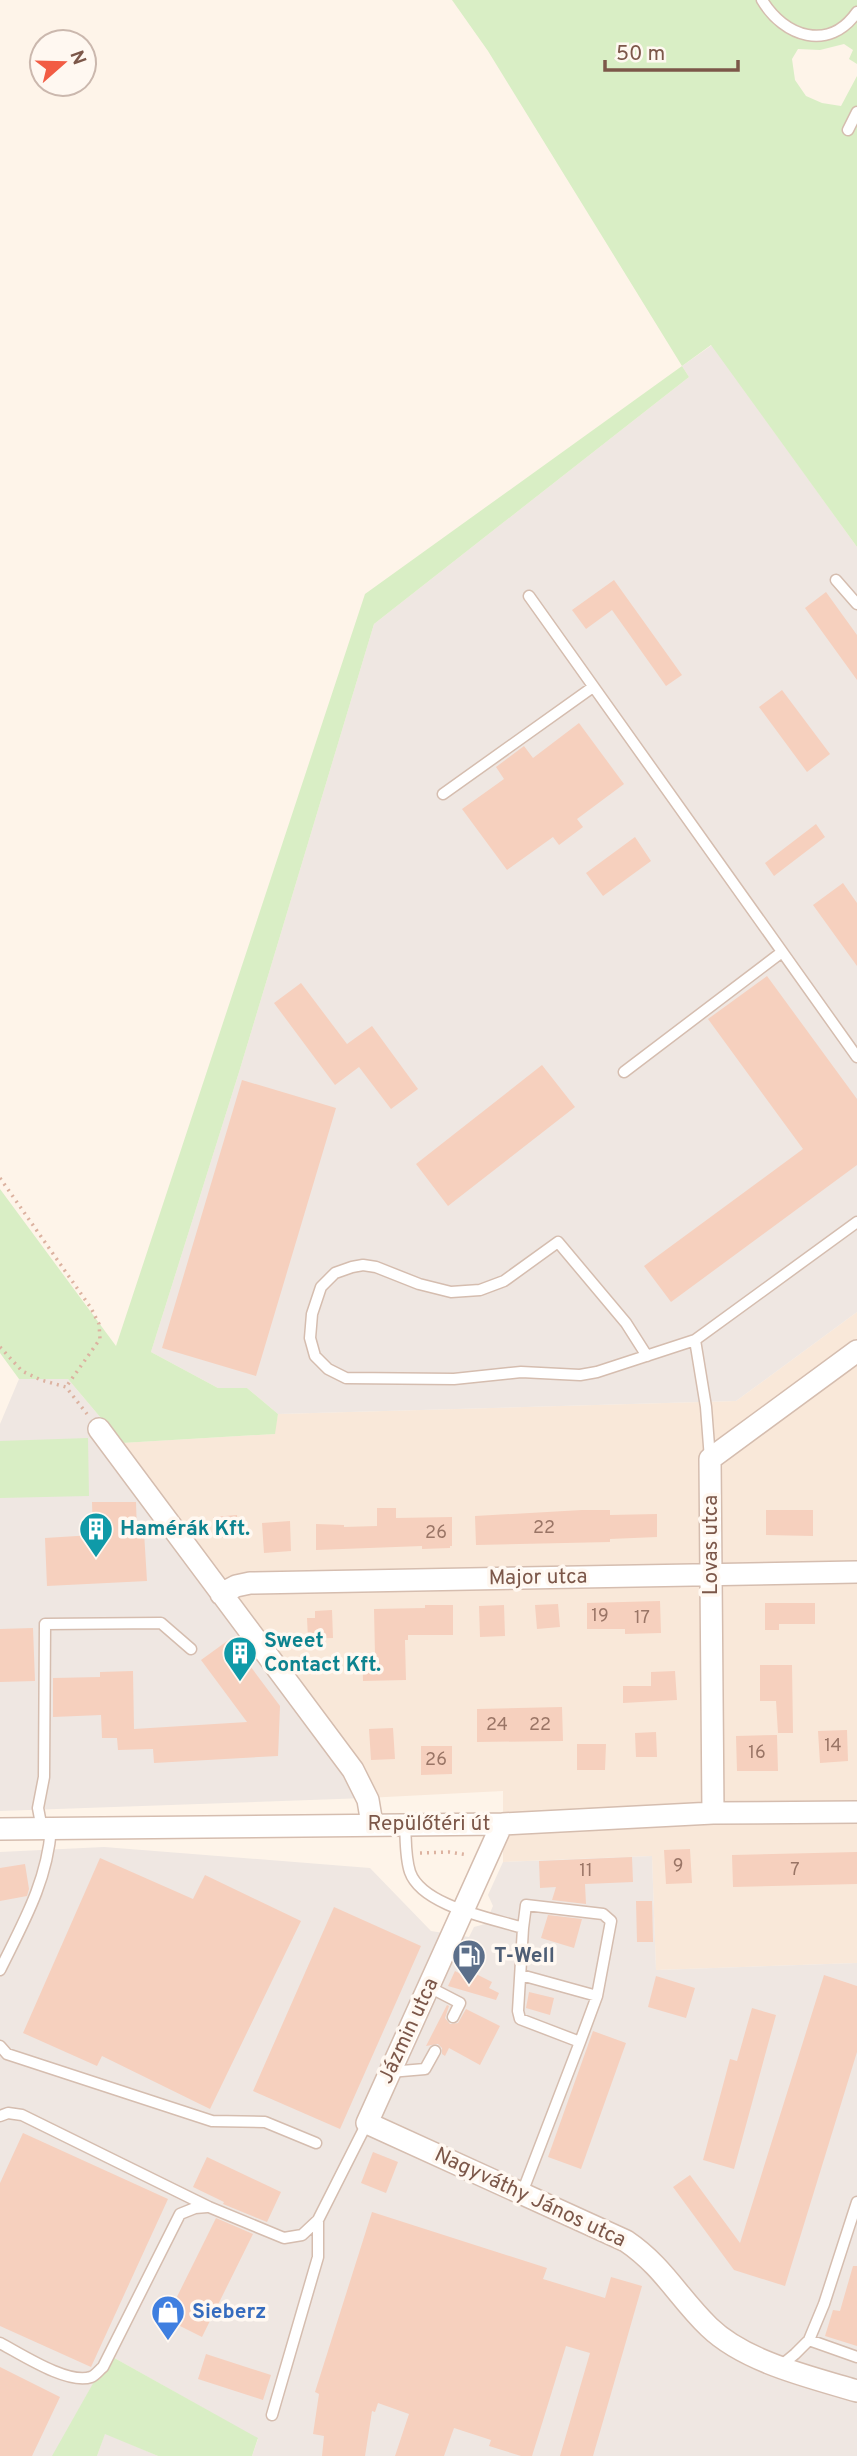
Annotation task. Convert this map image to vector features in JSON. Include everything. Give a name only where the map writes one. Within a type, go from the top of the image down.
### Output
[{"type":"street","points":[[710,1459],[857,1351]]},
{"type":"street","points":[[99,1429],[353,1770],[368,1800],[372,1824]]},
{"type":"street","name":"Lovas utca","points":[[710,1459],[713,1813]]},
{"type":"street","name":"Major utca","points":[[221,1594],[236,1586],[250,1583],[857,1572]]},
{"type":"street","name":"Repülőtéri út","points":[[0,1829],[502,1824],[713,1813],[857,1812]]},
{"type":"street","name":"Jázmin utca","points":[[367,2123],[502,1824]]},
{"type":"street","name":"Nagyváthy János utca","points":[[367,2123],[626,2241],[660,2268],[704,2322],[722,2339],[778,2368],[857,2391]]},
{"type":"lane","points":[[762,0],[771,16],[785,28],[802,34],[820,35],[837,30],[855,18]]},
{"type":"lane","points":[[848,130],[857,112]]},
{"type":"lane","points":[[836,580],[857,604]]},
{"type":"lane","points":[[528,596],[857,1057]]},
{"type":"lane","points":[[443,794],[593,687]]},
{"type":"lane","points":[[624,1072],[782,952]]},
{"type":"lane","points":[[647,1356],[626,1323],[558,1242],[503,1281],[480,1290],[451,1292],[419,1284],[376,1267],[352,1266],[335,1273],[321,1287],[312,1314],[310,1338],[315,1356],[328,1369],[345,1378],[454,1379],[522,1372],[580,1375],[597,1372],[647,1356],[695,1340],[857,1222]]},
{"type":"lane","points":[[695,1340],[706,1407],[710,1459]]},
{"type":"lane","points":[[0,1970],[41,1886],[50,1849],[38,1808],[44,1777],[45,1624],[161,1623],[191,1649]]},
{"type":"lane","points":[[405,1824],[409,1870],[422,1890],[464,1909],[523,1928]]},
{"type":"lane","points":[[522,2193],[580,2042],[597,1996],[611,1924],[607,1916],[526,1905],[518,2011],[520,2019],[580,2042]]},
{"type":"lane","points":[[521,1975],[597,1996]]},
{"type":"lane","points":[[429,1987],[460,2003],[453,2017]]},
{"type":"lane","points":[[0,2046],[7,2054],[212,2121],[265,2122],[316,2143]]},
{"type":"lane","points":[[390,2072],[425,2069],[435,2051]]},
{"type":"lane","points":[[0,2116],[8,2113],[22,2115],[209,2207],[284,2238],[302,2235],[318,2220],[367,2123]]},
{"type":"lane","points":[[778,2368],[808,2340],[824,2304],[857,2202]]},
{"type":"lane","points":[[0,2343],[64,2375],[79,2379],[93,2377],[103,2367],[180,2214],[195,2208],[209,2207]]},
{"type":"lane","points":[[272,2415],[318,2257],[318,2220]]},
{"type":"lane","points":[[808,2340],[857,2357]]},
{"type":"path","points":[[0,1178],[91,1308],[99,1324],[100,1339],[66,1387]]},
{"type":"path","points":[[0,1347],[22,1371],[66,1387],[99,1429]]},
{"type":"path","points":[[407,1854],[449,1852],[487,1858]]},
{"type":"shaded area","points":[[712,345],[857,547],[857,1312],[736,1401],[278,1414],[247,1388],[218,1388],[151,1352],[240,1069],[374,624],[689,377],[682,366]]},
{"type":"shaded area","points":[[857,1312],[857,1963],[656,1970],[652,1856],[503,1862],[503,1791],[366,1798],[122,1443],[274,1434],[278,1414],[736,1401]]},
{"type":"shaded area","points":[[19,1379],[68,1379],[122,1443],[366,1798],[0,1811],[0,1424]]},
{"type":"shaded area","points":[[104,1847],[370,1868],[431,1931],[469,1937],[474,1927],[485,1924],[493,1906],[488,1895],[503,1862],[652,1856],[656,1970],[857,1963],[857,2456],[252,2456],[258,2439],[109,2355],[53,2456],[0,2456],[0,1852]]},
{"type":"shaded area","points":[[105,2433],[158,2456],[97,2456]]},
{"type":"green space","points":[[452,0],[857,0],[857,64],[849,59],[853,50],[844,44],[820,50],[798,49],[792,59],[795,80],[806,96],[822,103],[841,106],[857,76],[857,547],[711,345],[682,366],[488,51]]},
{"type":"green space","points":[[682,366],[689,377],[374,624],[240,1069],[151,1352],[218,1388],[247,1388],[278,1414],[275,1434],[122,1443],[68,1379],[19,1379],[0,1353],[0,1189],[116,1346],[365,594]]},
{"type":"green space","points":[[88,1438],[89,1496],[0,1498],[0,1441]]},
{"type":"green space","points":[[109,2355],[258,2438],[252,2456],[158,2456],[105,2434],[97,2456],[52,2456]]},
{"type":"building","points":[[614,580],[682,675],[666,686],[612,610],[586,629],[572,610]]},
{"type":"building","points":[[826,592],[857,635],[857,680],[805,608]]},
{"type":"building","points":[[782,690],[830,754],[807,772],[759,707]]},
{"type":"building","points":[[579,723],[624,784],[577,819],[583,827],[559,845],[553,837],[507,870],[462,809],[504,779],[496,767],[524,746],[533,758]]},
{"type":"building","points":[[816,824],[825,837],[774,876],[765,863]]},
{"type":"building","points":[[635,837],[651,861],[603,896],[586,873]]},
{"type":"building","points":[[843,883],[857,903],[857,966],[813,905]]},
{"type":"building","points":[[767,976],[857,1099],[857,1165],[671,1302],[644,1266],[803,1149],[708,1019]]},
{"type":"building","points":[[301,983],[347,1044],[372,1026],[418,1089],[391,1109],[359,1067],[335,1085],[274,1003]]},
{"type":"building","points":[[542,1065],[575,1107],[448,1206],[416,1164]]},
{"type":"building","points":[[242,1080],[336,1108],[256,1376],[162,1348]]},
{"type":"building","name":"Hamérák Kft.","points":[[92,1502],[136,1502],[137,1533],[144,1532],[147,1581],[47,1586],[45,1538],[93,1535]]},
{"type":"building","points":[[377,1508],[396,1508],[396,1518],[452,1517],[452,1546],[422,1549],[422,1546],[316,1550],[316,1524],[377,1526]]},
{"type":"building","points":[[610,1510],[610,1515],[657,1514],[657,1537],[610,1539],[610,1542],[476,1545],[475,1516]]},
{"type":"building","points":[[766,1510],[813,1510],[813,1536],[766,1535]]},
{"type":"building","points":[[237,1515],[238,1536],[215,1538],[213,1517]]},
{"type":"building","points":[[290,1521],[291,1551],[264,1553],[262,1523]]},
{"type":"building","points":[[660,1601],[661,1633],[625,1634],[625,1629],[587,1629],[587,1603]]},
{"type":"building","points":[[765,1603],[815,1603],[815,1624],[779,1624],[779,1630],[765,1630]]},
{"type":"building","points":[[558,1604],[560,1627],[537,1629],[535,1605]]},
{"type":"building","points":[[425,1605],[453,1605],[453,1635],[408,1635],[408,1640],[405,1640],[406,1680],[363,1681],[362,1655],[375,1655],[374,1609],[425,1608]]},
{"type":"building","points":[[504,1605],[505,1636],[480,1637],[479,1606]]},
{"type":"building","points":[[332,1610],[333,1638],[308,1639],[307,1618],[315,1618],[315,1611]]},
{"type":"building","points":[[33,1628],[35,1681],[0,1682],[0,1629]]},
{"type":"building","name":"Sweet Contact Kft.","points":[[230,1639],[280,1706],[278,1756],[154,1763],[153,1749],[118,1750],[117,1738],[102,1738],[101,1715],[53,1717],[53,1678],[100,1677],[100,1672],[133,1671],[134,1729],[247,1722],[201,1660]]},
{"type":"building","points":[[760,1665],[792,1665],[793,1733],[778,1733],[776,1701],[760,1701]]},
{"type":"building","points":[[675,1671],[677,1700],[623,1703],[623,1686],[651,1686],[651,1672]]},
{"type":"building","points":[[562,1707],[563,1741],[477,1742],[477,1709]]},
{"type":"building","points":[[393,1728],[395,1759],[371,1760],[369,1729]]},
{"type":"building","points":[[847,1730],[848,1761],[820,1763],[818,1731]]},
{"type":"building","points":[[656,1732],[657,1757],[636,1757],[635,1733]]},
{"type":"building","points":[[777,1735],[778,1771],[737,1771],[736,1736]]},
{"type":"building","points":[[577,1744],[606,1744],[605,1770],[577,1770]]},
{"type":"building","points":[[421,1746],[452,1746],[452,1774],[421,1775]]},
{"type":"building","points":[[690,1849],[692,1883],[666,1884],[664,1850]]},
{"type":"building","points":[[857,1852],[857,1884],[733,1887],[732,1855]]},
{"type":"building","points":[[632,1857],[633,1882],[585,1884],[586,1904],[552,1900],[556,1887],[540,1888],[539,1861]]},
{"type":"building","points":[[100,1858],[193,1899],[205,1875],[301,1921],[210,2109],[102,2056],[97,2066],[23,2033]]},
{"type":"building","points":[[25,1864],[29,1889],[27,1896],[0,1901],[0,1868]]},
{"type":"building","points":[[636,1901],[652,1901],[653,1942],[637,1942]]},
{"type":"building","points":[[334,1907],[421,1946],[340,2129],[253,2091]]},
{"type":"building","points":[[548,1915],[582,1919],[574,1948],[541,1938]]},
{"type":"building","name":"T-Well","points":[[468,1970],[492,1982],[489,1988],[499,1993],[496,2000],[448,1986],[455,1971],[465,1976]]},
{"type":"building","points":[[824,1975],[857,1986],[857,2052],[785,2286],[734,2270],[673,2187],[690,2175],[740,2243]]},
{"type":"building","points":[[656,1976],[695,1988],[686,2018],[648,2007]]},
{"type":"building","points":[[529,1992],[554,1998],[550,2015],[526,2008]]},
{"type":"building","points":[[447,2005],[449,2006],[445,2018],[450,2024],[458,2023],[466,2009],[500,2026],[480,2065],[449,2048],[445,2056],[438,2044],[426,2046]]},
{"type":"building","points":[[752,2008],[776,2015],[734,2169],[703,2160],[730,2059],[737,2061]]},
{"type":"building","points":[[593,2031],[626,2043],[581,2169],[548,2157]]},
{"type":"building","points":[[23,2133],[168,2199],[91,2367],[0,2326],[0,2183]]},
{"type":"building","points":[[373,2152],[398,2162],[386,2193],[361,2183]]},
{"type":"building","points":[[207,2157],[281,2192],[267,2222],[223,2204],[224,2202],[193,2187]]},
{"type":"building","points":[[372,2212],[547,2268],[543,2279],[605,2298],[611,2277],[642,2286],[593,2456],[560,2456],[590,2353],[566,2346],[532,2456],[521,2456],[489,2446],[491,2440],[454,2428],[444,2456],[395,2456],[409,2414],[378,2403],[375,2412],[372,2411],[365,2456],[322,2456],[324,2436],[313,2434],[319,2394],[315,2392]]},
{"type":"building","points":[[216,2218],[253,2234],[202,2337],[166,2319]]},
{"type":"building","points":[[853,2266],[857,2266],[857,2346],[825,2336],[833,2310],[840,2311]]},
{"type":"building","points":[[206,2354],[271,2375],[263,2400],[198,2379]]},
{"type":"building","points":[[0,2367],[60,2397],[32,2456],[0,2456]]},
{"type":"place","name":"Hamérák Kft.","points":[[96,1559]]},
{"type":"place","name":"Sweet Contact Kft.","points":[[240,1683]]},
{"type":"place","name":"T-Well","points":[[469,1986]]},
{"type":"place","name":"Sieberz","points":[[168,2342]]}]
